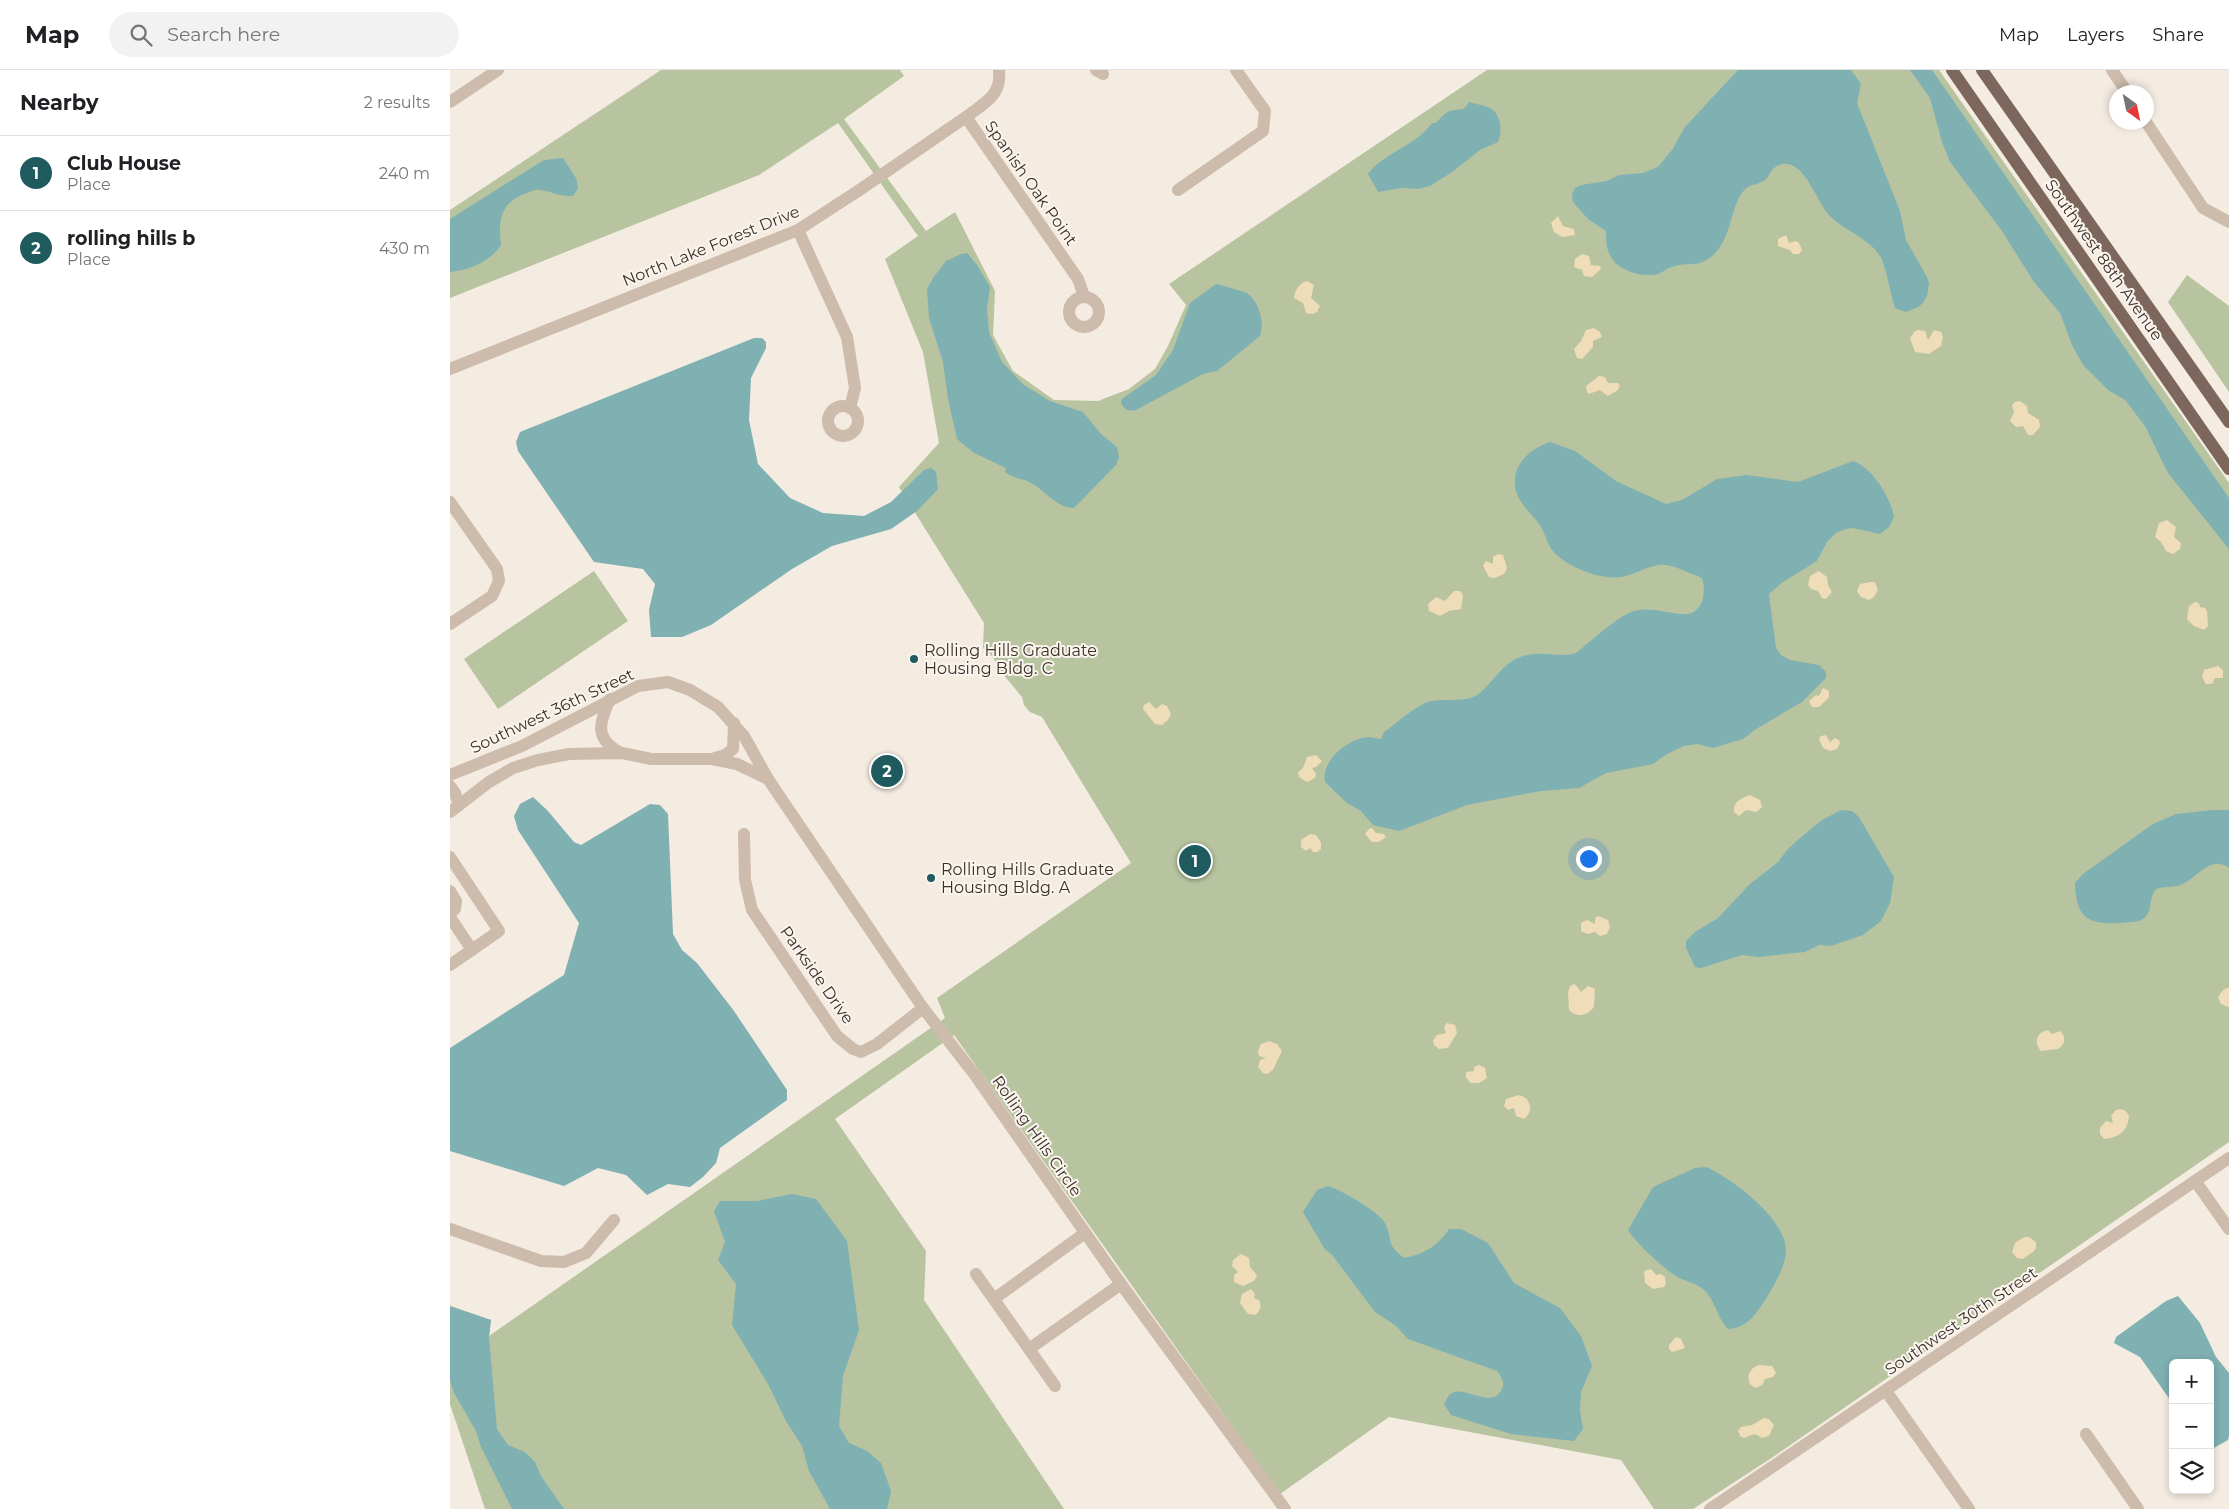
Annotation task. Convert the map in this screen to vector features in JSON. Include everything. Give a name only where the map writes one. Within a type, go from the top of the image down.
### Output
[{"type":"main road","name":"Southwest 88th Avenue","points":[[1952,70],[2229,469]]},
{"type":"main road","name":"Southwest 88th Avenue","points":[[1982,70],[2229,422]]},
{"type":"street","points":[[450,102],[498,70]]},
{"type":"street","name":"Spanish Oak Point","points":[[999,70],[1000,81],[994,96],[966,117],[1078,279],[1084,296]]},
{"type":"street","points":[[1178,190],[1263,131],[1265,111],[1236,70]]},
{"type":"street","points":[[2112,70],[2122,85]]},
{"type":"street","name":"North Lake Forest Drive","points":[[450,369],[798,230],[966,117]]},
{"type":"street","points":[[2151,130],[2203,208],[2229,222]]},
{"type":"street","points":[[798,230],[847,337],[855,388],[850,408]]},
{"type":"street","points":[[450,502],[497,569],[499,581],[492,596],[450,624]]},
{"type":"street","name":"Southwest 36th Street","points":[[450,775],[522,746],[638,686],[668,682],[690,690],[718,707],[744,736],[768,778]]},
{"type":"street","points":[[610,699],[602,716],[602,738],[609,746],[622,753]]},
{"type":"street","points":[[712,759],[725,755],[733,749],[734,723]]},
{"type":"street","points":[[454,809],[489,782],[513,768],[538,760],[569,754],[622,753],[651,758],[712,759],[737,764],[768,778]]},
{"type":"street","name":"Rolling Hills Circle","points":[[768,778],[923,1008],[991,1099],[1121,1284],[1285,1509]]},
{"type":"street","points":[[450,786],[455,793],[454,809]]},
{"type":"street","name":"Parkside Drive","points":[[744,834],[745,880],[752,910],[837,1036],[853,1049],[861,1052],[877,1044],[923,1008]]},
{"type":"street","points":[[450,856],[499,931],[450,965]]},
{"type":"street","points":[[450,891],[456,901],[450,915],[472,950]]},
{"type":"street","name":"Southwest 30th Street","points":[[1710,1509],[2229,1158]]},
{"type":"street","points":[[2196,1182],[2229,1229]]},
{"type":"street","points":[[450,1229],[541,1261],[564,1262],[586,1253],[614,1220]]},
{"type":"street","points":[[994,1299],[1086,1234]]},
{"type":"street","points":[[976,1274],[1055,1386]]},
{"type":"street","points":[[1030,1349],[1121,1284]]},
{"type":"street","points":[[1886,1391],[1969,1509]]},
{"type":"street","points":[[2086,1434],[2138,1509]]},
{"type":"green space","points":[[661,70],[900,70],[904,76],[844,119],[926,231],[955,212],[995,291],[993,335],[1013,371],[1054,400],[1098,401],[1129,389],[1155,369],[1168,346],[1186,305],[1169,284],[1487,70],[1939,70],[2229,483],[2229,1142],[1773,1457],[1693,1509],[1654,1509],[1621,1460],[1389,1417],[1280,1494],[954,1035],[835,1119],[926,1251],[924,1300],[1064,1509],[485,1509],[450,1404],[450,1306],[491,1320],[489,1336],[945,1018],[937,998],[1131,863],[1042,717],[1030,712],[1024,705],[1022,697],[998,668],[993,657],[983,648],[984,623],[899,487],[939,443],[923,352],[885,259],[918,236],[838,123],[759,175],[450,298],[450,210]]},
{"type":"green space","points":[[2187,275],[2229,306],[2229,392],[2168,302]]},
{"type":"green space","points":[[594,571],[628,621],[498,709],[464,659]]},
{"type":"sand","points":[[1558,216],[1563,226],[1574,229],[1575,235],[1562,237],[1554,232],[1551,223]]},
{"type":"sand","points":[[1786,235],[1789,243],[1796,241],[1799,243],[1802,250],[1799,254],[1793,254],[1790,250],[1778,246],[1778,239]]},
{"type":"sand","points":[[1582,254],[1589,256],[1591,265],[1600,266],[1601,269],[1592,277],[1584,276],[1582,270],[1574,267],[1575,259]]},
{"type":"sand","points":[[1307,281],[1314,285],[1311,298],[1320,306],[1317,312],[1312,314],[1306,313],[1303,303],[1294,298],[1298,287]]},
{"type":"sand","points":[[1594,328],[1600,332],[1602,337],[1593,341],[1593,347],[1582,359],[1577,358],[1574,349],[1581,341],[1586,330]]},
{"type":"sand","points":[[1918,330],[1925,331],[1928,340],[1934,330],[1941,332],[1943,337],[1941,346],[1929,354],[1915,352],[1910,338]]},
{"type":"sand","points":[[1599,376],[1605,377],[1608,383],[1618,383],[1620,385],[1618,390],[1608,396],[1600,390],[1589,394],[1586,386]]},
{"type":"sand","points":[[2020,401],[2027,406],[2028,413],[2039,420],[2040,427],[2033,435],[2028,435],[2023,426],[2016,427],[2010,421],[2014,412],[2012,405]]},
{"type":"sand","points":[[2167,520],[2176,527],[2174,537],[2181,543],[2180,549],[2173,554],[2166,551],[2161,542],[2155,537],[2159,523]]},
{"type":"sand","points":[[1498,554],[1503,555],[1507,568],[1504,574],[1495,578],[1489,577],[1483,566],[1486,561],[1493,564],[1493,557]]},
{"type":"sand","points":[[1819,571],[1827,577],[1828,585],[1832,592],[1826,599],[1822,598],[1818,591],[1811,589],[1808,585],[1810,576]]},
{"type":"sand","points":[[1875,582],[1878,590],[1874,597],[1869,600],[1861,597],[1857,591],[1860,584]]},
{"type":"sand","points":[[1454,591],[1460,591],[1463,595],[1461,609],[1449,611],[1440,616],[1429,611],[1428,604],[1436,597],[1445,601]]},
{"type":"sand","points":[[2195,602],[2199,603],[2200,607],[2205,608],[2207,611],[2208,626],[2204,630],[2194,626],[2187,619],[2189,606]]},
{"type":"sand","points":[[2218,666],[2223,670],[2223,678],[2215,678],[2212,684],[2206,684],[2202,677],[2204,670]]},
{"type":"sand","points":[[1823,688],[1829,691],[1829,697],[1819,707],[1812,707],[1809,701],[1816,695],[1819,696]]},
{"type":"sand","points":[[1149,702],[1156,709],[1162,704],[1167,706],[1171,714],[1162,725],[1155,724],[1143,709],[1144,705]]},
{"type":"sand","points":[[1826,735],[1830,742],[1835,738],[1839,740],[1840,743],[1837,749],[1830,751],[1823,748],[1819,739],[1821,736]]},
{"type":"sand","points":[[1316,755],[1322,761],[1312,768],[1316,774],[1315,778],[1307,782],[1299,777],[1298,772],[1303,768],[1307,757]]},
{"type":"sand","points":[[1750,795],[1760,800],[1762,807],[1756,812],[1746,810],[1739,816],[1734,812],[1735,805],[1739,800]]},
{"type":"sand","points":[[1372,828],[1376,833],[1384,834],[1386,837],[1379,842],[1372,842],[1365,834]]},
{"type":"sand","points":[[1310,834],[1316,835],[1321,843],[1321,849],[1317,852],[1313,852],[1310,848],[1306,851],[1301,847],[1301,840]]},
{"type":"sand","points":[[1598,916],[1608,920],[1610,927],[1607,934],[1600,936],[1595,932],[1588,934],[1581,931],[1581,923],[1587,920],[1595,924],[1595,918]]},
{"type":"sand","points":[[1574,984],[1581,992],[1588,986],[1595,989],[1594,1007],[1582,1015],[1572,1013],[1569,1010],[1568,992],[1570,986]]},
{"type":"sand","points":[[2229,987],[2228,1007],[2221,1004],[2218,997],[2223,990]]},
{"type":"sand","points":[[1447,1023],[1455,1025],[1457,1033],[1448,1048],[1439,1049],[1434,1045],[1433,1041],[1437,1035],[1446,1033],[1444,1027]]},
{"type":"sand","points":[[2048,1030],[2052,1034],[2060,1031],[2064,1036],[2064,1043],[2058,1049],[2041,1051],[2037,1044],[2037,1038],[2041,1033]]},
{"type":"sand","points":[[1269,1041],[1277,1044],[1282,1051],[1273,1070],[1267,1074],[1263,1073],[1258,1067],[1260,1060],[1266,1058],[1259,1056],[1258,1051],[1261,1044]]},
{"type":"sand","points":[[1479,1065],[1485,1068],[1487,1078],[1479,1083],[1471,1083],[1466,1078],[1466,1072],[1474,1071],[1474,1067]]},
{"type":"sand","points":[[1519,1095],[1526,1099],[1530,1105],[1529,1112],[1524,1119],[1516,1116],[1514,1108],[1508,1110],[1504,1106],[1506,1099]]},
{"type":"sand","points":[[2116,1110],[2126,1111],[2129,1116],[2127,1126],[2118,1135],[2104,1139],[2100,1134],[2100,1128],[2106,1121],[2113,1123],[2111,1116]]},
{"type":"sand","points":[[2024,1237],[2029,1237],[2036,1242],[2036,1248],[2023,1259],[2017,1258],[2012,1252],[2015,1243]]},
{"type":"sand","points":[[1241,1254],[1249,1258],[1250,1267],[1257,1275],[1254,1281],[1243,1286],[1234,1282],[1234,1275],[1238,1272],[1232,1266],[1233,1260]]},
{"type":"sand","points":[[1651,1269],[1656,1275],[1661,1274],[1665,1277],[1666,1283],[1664,1287],[1653,1289],[1645,1283],[1644,1271]]},
{"type":"sand","points":[[1251,1289],[1255,1294],[1254,1298],[1259,1300],[1260,1304],[1259,1311],[1255,1315],[1248,1314],[1240,1303],[1242,1294]]},
{"type":"sand","points":[[1676,1337],[1681,1339],[1685,1348],[1672,1352],[1669,1349],[1669,1345]]},
{"type":"sand","points":[[1759,1365],[1772,1366],[1776,1373],[1773,1377],[1765,1379],[1762,1385],[1755,1388],[1750,1384],[1749,1375],[1751,1370]]},
{"type":"sand","points":[[1764,1418],[1769,1419],[1774,1425],[1769,1436],[1762,1438],[1755,1434],[1744,1438],[1740,1436],[1738,1431],[1741,1427],[1752,1425]]},
{"type":"water","points":[[1738,70],[1851,70],[1861,84],[1857,103],[1900,211],[1906,240],[1929,284],[1927,296],[1918,307],[1906,312],[1895,308],[1884,266],[1878,253],[1872,246],[1828,214],[1807,179],[1792,165],[1784,164],[1774,168],[1763,182],[1745,189],[1736,205],[1723,241],[1718,250],[1706,261],[1696,264],[1677,265],[1652,275],[1625,270],[1614,262],[1607,248],[1606,231],[1588,219],[1573,202],[1572,194],[1575,188],[1581,185],[1607,181],[1619,175],[1643,173],[1658,167],[1672,150],[1685,127]]},
{"type":"water","points":[[1910,70],[1932,70],[2229,498],[2229,549],[2168,473],[2145,426],[2125,400],[2108,390],[2083,365],[2072,345],[2060,313],[2034,282],[2002,231],[1950,162],[1942,142],[1930,98]]},
{"type":"water","points":[[1469,102],[1490,108],[1497,114],[1501,128],[1498,142],[1480,150],[1430,186],[1418,189],[1401,188],[1378,192],[1368,174],[1374,167],[1417,138],[1432,123],[1436,123],[1445,114],[1464,109]]},
{"type":"water","points":[[563,158],[576,178],[578,188],[573,196],[537,190],[516,198],[505,208],[502,214],[500,229],[501,245],[496,251],[478,264],[450,272],[450,219],[544,160]]},
{"type":"water","points":[[967,253],[977,265],[990,287],[987,309],[989,332],[1002,362],[1024,385],[1050,401],[1083,412],[1101,434],[1117,447],[1119,457],[1116,465],[1074,508],[1061,505],[1033,484],[1013,477],[1005,472],[1006,468],[974,453],[957,439],[948,399],[943,362],[929,318],[927,289],[946,261]]},
{"type":"water","points":[[1216,284],[1245,292],[1251,297],[1260,313],[1262,325],[1260,336],[1217,371],[1203,374],[1138,409],[1130,411],[1126,409],[1121,403],[1122,399],[1156,375],[1173,350],[1190,303]]},
{"type":"water","points":[[754,338],[762,338],[766,342],[766,348],[751,378],[749,420],[758,464],[790,498],[823,513],[864,516],[891,502],[924,470],[931,468],[936,472],[938,489],[917,511],[891,529],[832,546],[792,569],[711,625],[682,637],[651,637],[649,610],[655,584],[643,569],[594,562],[518,451],[516,442],[520,432]]},
{"type":"water","points":[[1550,442],[1575,451],[1616,481],[1666,504],[1682,500],[1717,479],[1746,475],[1798,482],[1853,461],[1860,464],[1880,484],[1889,501],[1894,517],[1889,527],[1880,534],[1853,528],[1836,533],[1827,542],[1817,561],[1783,582],[1769,594],[1776,648],[1781,655],[1790,660],[1819,665],[1826,672],[1826,678],[1802,702],[1756,729],[1743,739],[1713,748],[1697,744],[1684,746],[1667,754],[1653,764],[1606,773],[1579,788],[1541,791],[1467,805],[1399,831],[1373,825],[1361,811],[1347,803],[1325,782],[1327,766],[1331,759],[1345,746],[1361,738],[1381,739],[1384,732],[1425,703],[1474,697],[1506,665],[1519,657],[1533,654],[1564,655],[1576,653],[1609,626],[1629,613],[1649,610],[1689,614],[1698,608],[1701,603],[1704,591],[1702,578],[1675,567],[1659,565],[1626,576],[1607,577],[1577,568],[1553,551],[1541,527],[1519,498],[1515,486],[1516,471],[1519,465],[1532,451]]},
{"type":"water","points":[[533,797],[547,810],[574,842],[581,845],[650,804],[660,805],[668,814],[673,934],[682,950],[697,963],[734,1011],[787,1090],[787,1100],[720,1148],[716,1163],[690,1187],[668,1184],[647,1195],[626,1175],[598,1168],[564,1186],[450,1151],[450,1048],[564,975],[579,923],[518,830],[514,816],[520,804]]},
{"type":"water","points":[[1841,810],[1852,811],[1859,817],[1894,877],[1890,903],[1881,921],[1863,935],[1831,946],[1819,945],[1805,952],[1758,957],[1742,955],[1701,968],[1695,967],[1686,948],[1686,941],[1695,932],[1718,918],[1750,884],[1778,862],[1800,838],[1822,820]]},
{"type":"water","points":[[2229,810],[2229,868],[2222,864],[2216,864],[2204,869],[2180,885],[2156,889],[2148,913],[2143,919],[2137,921],[2120,923],[2099,922],[2085,916],[2081,911],[2076,895],[2075,883],[2083,874],[2153,824],[2176,814]]},
{"type":"water","points":[[1706,1167],[1743,1190],[1756,1202],[1768,1214],[1784,1239],[1785,1257],[1775,1283],[1758,1311],[1750,1320],[1735,1328],[1728,1329],[1705,1291],[1695,1284],[1679,1278],[1667,1269],[1644,1249],[1628,1230],[1653,1187],[1695,1168]]},
{"type":"water","points":[[1328,1186],[1351,1197],[1377,1214],[1386,1225],[1392,1246],[1404,1258],[1430,1248],[1449,1229],[1461,1229],[1488,1243],[1514,1283],[1560,1308],[1581,1336],[1592,1366],[1581,1392],[1580,1411],[1583,1429],[1574,1441],[1511,1434],[1451,1415],[1444,1404],[1450,1394],[1460,1392],[1486,1398],[1498,1395],[1503,1384],[1501,1377],[1497,1371],[1408,1339],[1395,1325],[1375,1312],[1333,1256],[1324,1248],[1303,1212],[1317,1190]]},
{"type":"water","points":[[792,1194],[816,1199],[847,1241],[859,1330],[843,1376],[839,1426],[849,1443],[867,1451],[881,1463],[891,1491],[887,1509],[830,1509],[809,1471],[802,1446],[786,1421],[768,1384],[732,1325],[736,1284],[718,1260],[725,1242],[714,1211],[720,1201],[757,1201]]},
{"type":"water","points":[[2178,1296],[2200,1323],[2216,1357],[2229,1373],[2229,1436],[2228,1440],[2214,1448],[2214,1359],[2169,1359],[2169,1398],[2140,1357],[2114,1343],[2116,1337],[2166,1301]]},
{"type":"water","points":[[450,1306],[491,1320],[489,1337],[497,1429],[508,1445],[525,1452],[535,1462],[541,1476],[564,1509],[512,1509],[481,1447],[476,1431],[454,1393],[450,1380]]},
{"type":"place","name":"Rolling Hills Graduate Housing Bldg. C","points":[[914,659]]},
{"type":"place","name":"rolling hills b","points":[[887,771]]},
{"type":"place","name":"Club House","points":[[1195,861]]},
{"type":"place","name":"Rolling Hills Graduate Housing Bldg. A","points":[[931,878]]}]
